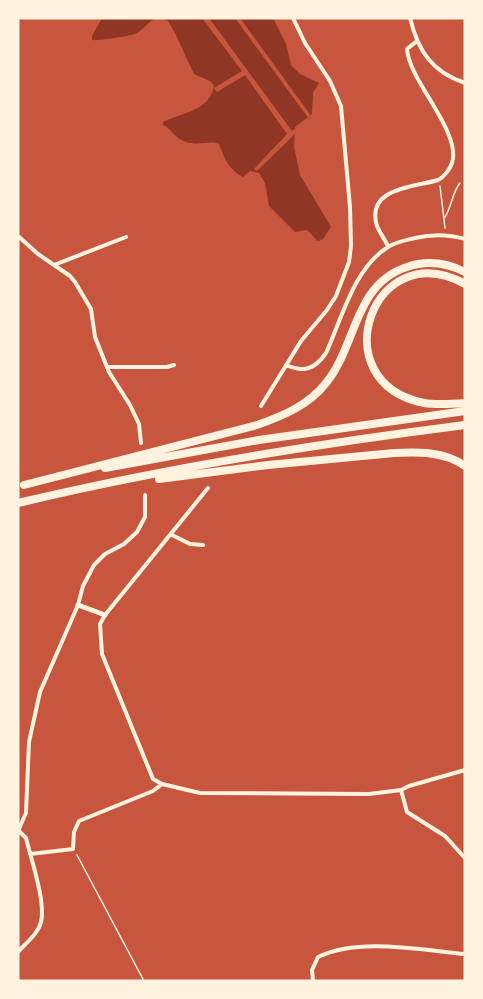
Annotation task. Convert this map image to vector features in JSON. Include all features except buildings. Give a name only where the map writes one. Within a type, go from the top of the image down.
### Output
[{"type":"highway","points":[[21,486],[257,425],[289,412],[309,400],[326,383],[339,361],[362,306],[375,287],[402,268],[423,263],[443,264],[465,272]]},
{"type":"highway","points":[[465,284],[436,274],[405,279],[387,291],[380,299],[370,317],[366,336],[374,369],[391,388],[424,403],[465,403]]},
{"type":"highway","points":[[21,486],[258,440],[465,411]]},
{"type":"highway","points":[[18,503],[264,454],[465,426]]},
{"type":"highway","points":[[27,501],[180,475],[394,453],[440,455],[465,466]]},
{"type":"street","points":[[261,406],[301,341],[336,296],[349,262],[351,230],[341,106],[293,18]]},
{"type":"street","points":[[410,18],[420,49],[432,64],[451,78],[465,83]]},
{"type":"street","points":[[388,246],[376,218],[381,202],[396,189],[439,179],[452,165],[453,149],[444,126],[408,62],[407,49],[417,41]]},
{"type":"street","points":[[286,365],[303,370],[310,369],[321,360],[357,283],[365,270],[388,246],[427,235],[445,235],[465,239]]},
{"type":"street","points":[[18,236],[70,276],[91,309],[95,337],[108,367],[139,424],[141,443]]},
{"type":"street","points":[[53,265],[126,237]]},
{"type":"street","points":[[108,367],[174,365]]},
{"type":"street","points":[[208,488],[100,624],[102,654],[153,779],[162,784],[200,793],[369,794],[401,790],[465,771]]},
{"type":"street","points":[[18,952],[41,924],[43,909],[26,838],[18,831],[26,813],[29,742],[40,692],[78,605],[83,586],[94,566],[105,554],[124,544],[137,532],[145,517],[145,495]]},
{"type":"street","points":[[172,535],[190,544],[202,545]]},
{"type":"street","points":[[78,605],[105,615]]},
{"type":"street","points":[[30,854],[73,849],[74,832],[79,821],[153,791],[162,784]]},
{"type":"street","points":[[401,790],[407,812],[445,836],[465,858]]},
{"type":"street","points":[[313,981],[312,970],[318,957],[334,950],[385,947],[465,954]]},
{"type":"path","points":[[439,179],[445,218],[445,235]]},
{"type":"path","points":[[445,218],[460,183]]},
{"type":"path","points":[[73,849],[144,981]]},
{"type":"shaded area","points":[[102,18],[156,18],[134,34],[92,40]]},
{"type":"shaded area","points":[[161,18],[273,18],[286,44],[291,65],[300,74],[319,83],[313,93],[312,114],[295,127],[294,147],[300,175],[331,227],[323,239],[318,241],[306,230],[295,232],[269,206],[265,183],[259,173],[250,171],[243,177],[238,174],[228,163],[219,144],[186,142],[163,125],[163,122],[201,106],[207,101],[214,86],[210,81],[194,74],[168,21]]},
{"type":"pier","points":[[202,18],[209,18],[292,131],[309,119],[235,18],[240,18],[312,117],[298,128],[297,132],[257,171],[254,169],[287,134],[245,75],[217,92],[214,88],[242,71]]}]
